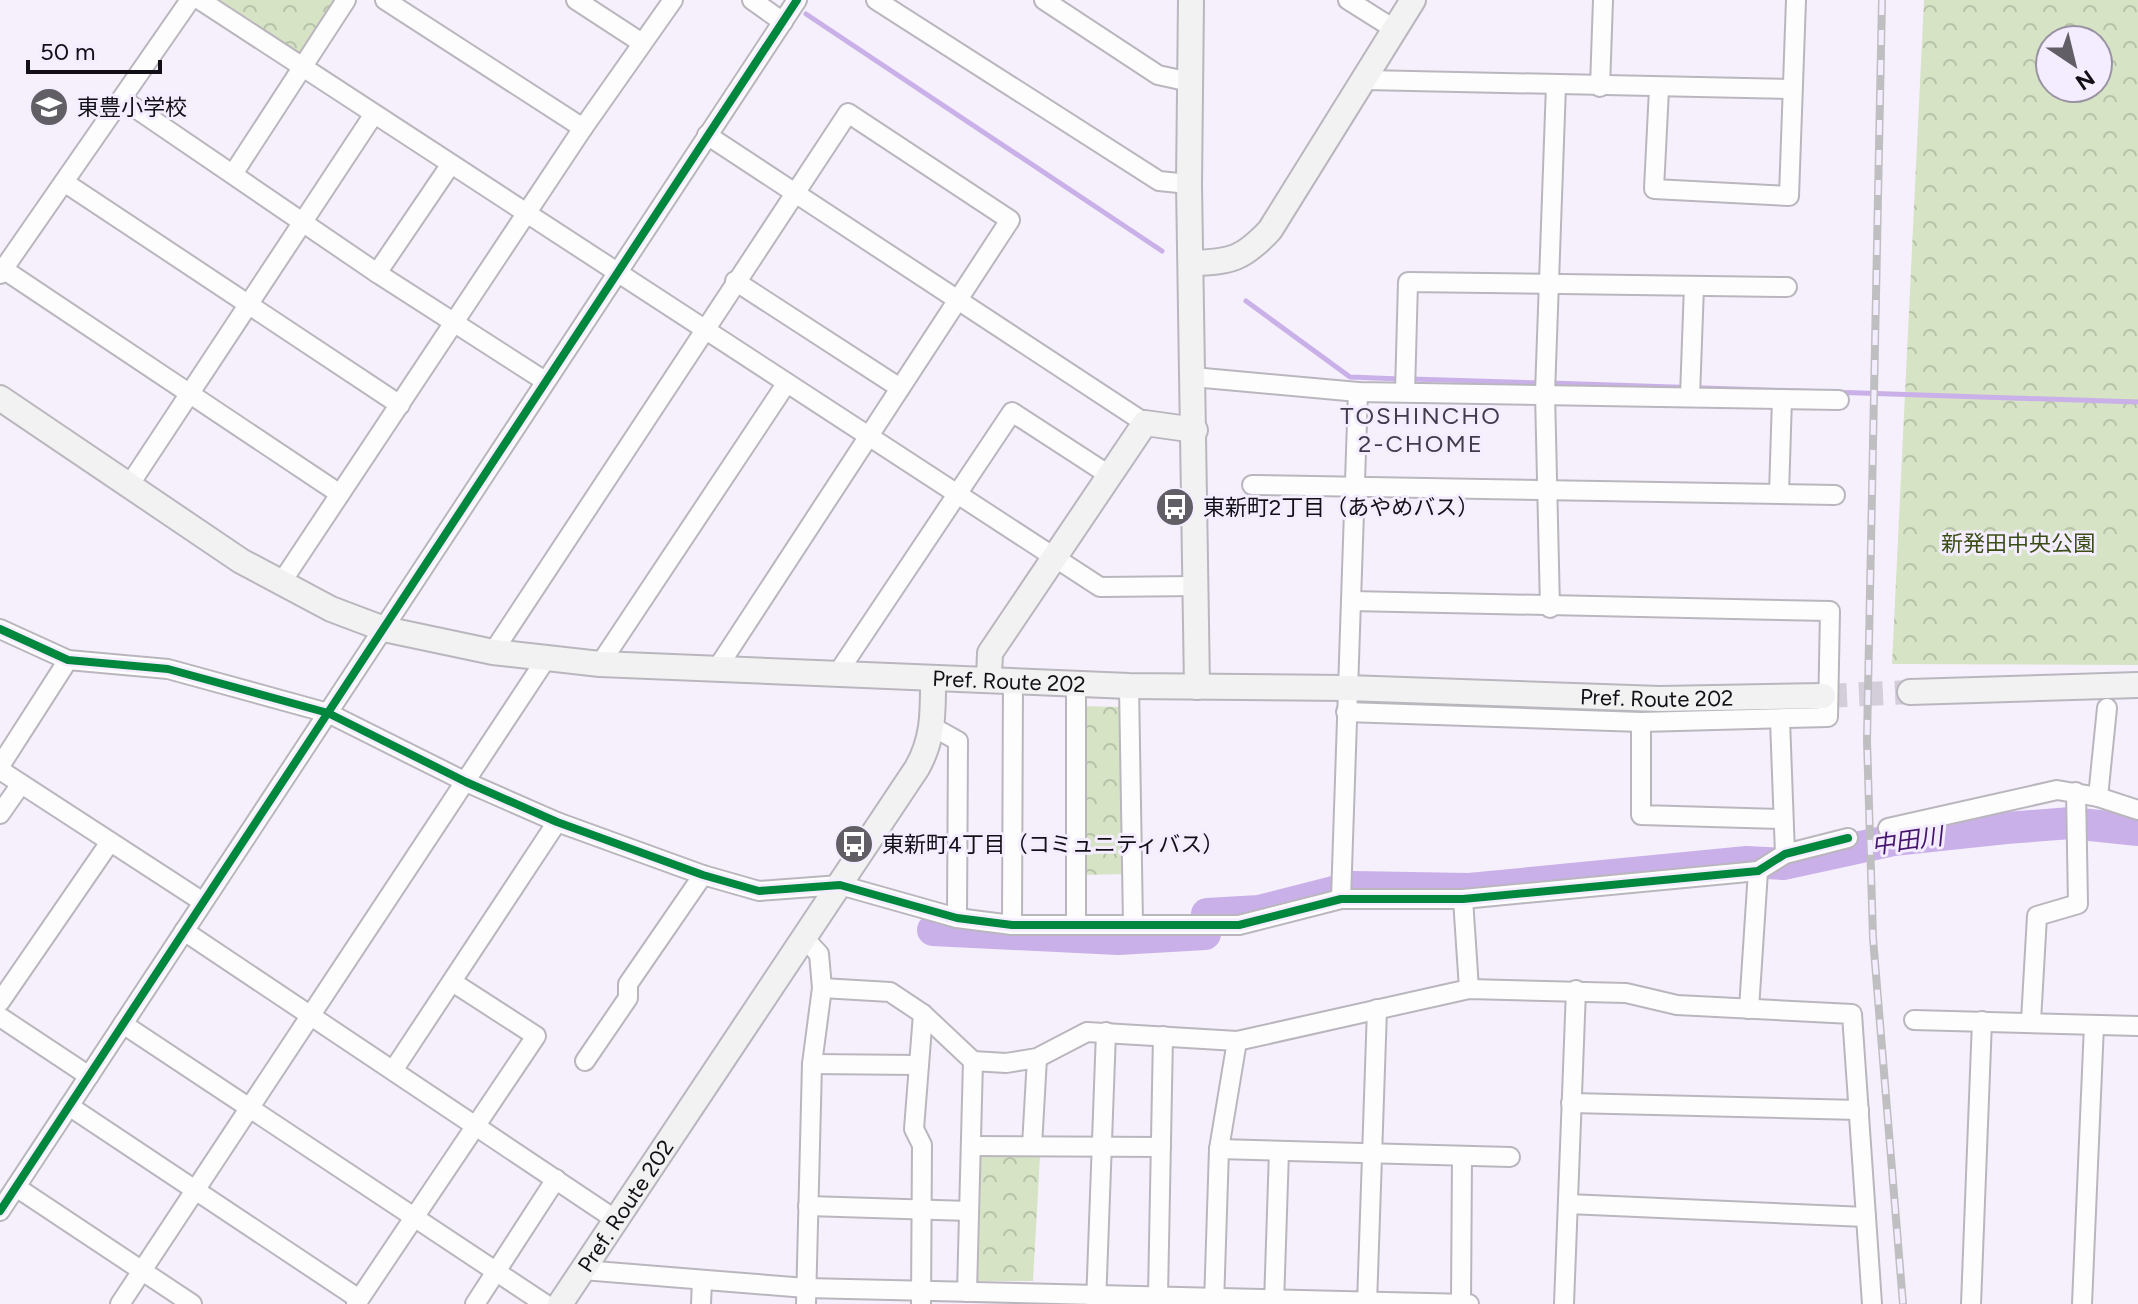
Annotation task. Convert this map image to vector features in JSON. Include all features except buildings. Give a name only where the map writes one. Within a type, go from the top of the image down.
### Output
[{"type":"street","points":[[190,0],[2,271],[340,494]]},
{"type":"street","points":[[200,0],[1100,587],[1197,586]]},
{"type":"street","points":[[233,174],[346,0]]},
{"type":"street","points":[[385,0],[583,128]]},
{"type":"street","points":[[576,0],[642,43]]},
{"type":"street","points":[[281,583],[583,128],[673,0]]},
{"type":"street","points":[[752,0],[783,22]]},
{"type":"street","points":[[0,1211],[797,0]]},
{"type":"street","points":[[876,0],[1159,181],[1189,184]]},
{"type":"street","points":[[1044,0],[1158,75],[1190,82]]},
{"type":"street","points":[[1191,0],[1189,184],[1197,687]]},
{"type":"street","points":[[1348,0],[1394,29]]},
{"type":"street","points":[[1192,263],[1227,262],[1252,250],[1270,230],[1413,0]]},
{"type":"street","points":[[1600,87],[1603,0]]},
{"type":"street","points":[[1659,89],[1654,189],[1789,196],[1796,0]]},
{"type":"street","points":[[1366,80],[1659,89],[1792,89]]},
{"type":"street","points":[[1550,608],[1545,393],[1556,85]]},
{"type":"street","points":[[122,99],[377,273],[545,381]]},
{"type":"street","points":[[493,652],[848,113],[1010,220],[716,670]]},
{"type":"street","points":[[130,484],[374,114]]},
{"type":"street","points":[[707,135],[1145,423],[1195,430]]},
{"type":"street","points":[[377,273],[451,164]]},
{"type":"street","points":[[64,182],[400,405]]},
{"type":"street","points":[[735,281],[900,388]]},
{"type":"street","points":[[1405,392],[1408,282],[1787,287]]},
{"type":"street","points":[[1690,396],[1694,286]]},
{"type":"street","points":[[1193,377],[1358,392],[1839,400]]},
{"type":"street","points":[[600,664],[786,384]]},
{"type":"street","points":[[1341,899],[1358,392]]},
{"type":"street","points":[[0,398],[241,561],[331,609],[384,629],[493,652],[600,664],[933,678]]},
{"type":"street","points":[[1779,493],[1782,399]]},
{"type":"street","points":[[837,674],[1012,412],[1109,475]]},
{"type":"street","points":[[1012,925],[1001,678],[990,653],[1145,423]]},
{"type":"street","points":[[1252,485],[1835,495]]},
{"type":"street","points":[[1347,700],[1641,722],[1828,717],[1830,611],[1550,608],[1351,601]]},
{"type":"street","points":[[0,629],[68,660],[168,669],[328,713],[466,782],[557,822],[703,875],[759,891],[840,885],[957,918],[1012,925],[1239,925],[1341,899],[1463,899],[1758,871],[1785,854],[1848,838]]},
{"type":"street","points":[[120,1304],[546,659]]},
{"type":"street","points":[[68,660],[0,768],[203,902]]},
{"type":"street","name":"Pref. Route 202","points":[[560,1304],[917,768],[928,748],[933,727],[933,678],[1197,687],[1347,700],[1823,696]]},
{"type":"street","points":[[1076,683],[1076,923]]},
{"type":"street","points":[[1910,692],[2138,685]]},
{"type":"street","points":[[1129,686],[1133,923]]},
{"type":"street","points":[[2098,797],[2107,708]]},
{"type":"street","points":[[1780,720],[1785,854]]},
{"type":"street","points":[[1641,722],[1641,815],[1783,819]]},
{"type":"street","points":[[933,727],[958,741],[957,918]]},
{"type":"street","points":[[0,814],[21,784]]},
{"type":"street","points":[[1888,828],[2057,790],[2098,797],[2138,810]]},
{"type":"street","points":[[2031,1021],[2037,916],[2078,904],[2076,792]]},
{"type":"street","points":[[394,1069],[454,983],[557,822]]},
{"type":"street","points":[[0,1002],[110,842]]},
{"type":"street","points":[[1749,1009],[1758,871]]},
{"type":"street","points":[[585,1061],[628,998],[628,984],[703,875]]},
{"type":"street","points":[[1463,899],[1469,989]]},
{"type":"street","points":[[184,931],[616,1220]]},
{"type":"street","points":[[804,938],[819,954],[822,988],[812,1064],[806,1296]]},
{"type":"street","points":[[69,1106],[358,1301],[536,1036],[454,983]]},
{"type":"street","points":[[822,988],[890,992],[923,1014],[973,1061],[1006,1063],[1037,1058],[1087,1032],[1237,1041],[1469,989],[1626,993],[1677,1005],[1852,1014],[1872,1304]]},
{"type":"street","points":[[1564,1304],[1576,990]]},
{"type":"street","points":[[1367,1303],[1377,1009]]},
{"type":"street","points":[[921,1297],[922,1145],[914,1129],[923,1014]]},
{"type":"street","points":[[0,1017],[89,1076]]},
{"type":"street","points":[[1914,1020],[2138,1026]]},
{"type":"street","points":[[1971,1304],[1982,1021]]},
{"type":"street","points":[[123,1024],[545,1304]]},
{"type":"street","points":[[2082,1304],[2094,1025]]},
{"type":"street","points":[[1095,1299],[1106,1032]]},
{"type":"street","points":[[1158,1296],[1163,1036]]},
{"type":"street","points":[[1214,1301],[1219,1149],[1237,1041]]},
{"type":"street","points":[[1032,1146],[1037,1058]]},
{"type":"street","points":[[967,1292],[973,1061]]},
{"type":"street","points":[[812,1064],[919,1065]]},
{"type":"street","points":[[1571,1103],[1859,1110]]},
{"type":"street","points":[[971,1146],[1161,1147]]},
{"type":"street","points":[[1219,1149],[1510,1157]]},
{"type":"street","points":[[1274,1302],[1279,1151]]},
{"type":"street","points":[[1461,1304],[1462,1156]]},
{"type":"street","points":[[475,1304],[556,1179]]},
{"type":"street","points":[[16,1187],[192,1304]]},
{"type":"street","points":[[1568,1204],[1866,1217]]},
{"type":"street","points":[[808,1206],[969,1211]]},
{"type":"street","points":[[583,1270],[702,1281],[806,1296],[921,1297],[967,1292],[995,1298],[1158,1296],[1214,1301],[1469,1304]]},
{"type":"street","points":[[701,1304],[702,1281]]},
{"type":"green space","points":[[215,0],[335,0],[297,57]]},
{"type":"green space","name":"新発田中央公園","points":[[1924,0],[2138,0],[2138,665],[1892,664]]},
{"type":"green space","points":[[1082,706],[1122,707],[1125,874],[1082,875]]},
{"type":"green space","points":[[1040,1156],[1033,1281],[977,1281],[980,1157]]},
{"type":"waterway","points":[[806,14],[1162,251]]},
{"type":"waterway","points":[[1246,301],[1350,377],[1400,379]]},
{"type":"waterway","points":[[1410,379],[1540,383]]},
{"type":"waterway","points":[[1550,383],[2138,402]]},
{"type":"waterway","name":"中田川","points":[[933,930],[1118,939],[1205,934],[1207,914],[1259,911],[1353,887],[1469,889],[1747,862],[1783,864],[1893,840],[2071,823],[2138,830]]},
{"type":"tunnel","points":[[1823,696],[1910,692]]},
{"type":"railway","points":[[1882,0],[1867,740],[1873,938],[1903,1304]]},
{"type":"cycle path","points":[[0,1211],[797,0]]},
{"type":"cycle path","points":[[0,629],[68,660],[168,669],[328,713],[466,782],[557,822],[703,875],[759,891],[840,885],[957,918],[1012,925],[1239,925],[1341,899],[1463,899],[1758,871],[1785,854],[1848,838]]},
{"type":"place","name":"東豊小学校","points":[[49,107]]},
{"type":"place","name":"東新町2丁目（あやめバス）","points":[[1175,507]]},
{"type":"place","name":"東新町4丁目（コミュニティバス）","points":[[854,844]]},
{"type":"district","name":"TOSHINCHO 2-CHOME","points":[[1421,430]]}]
